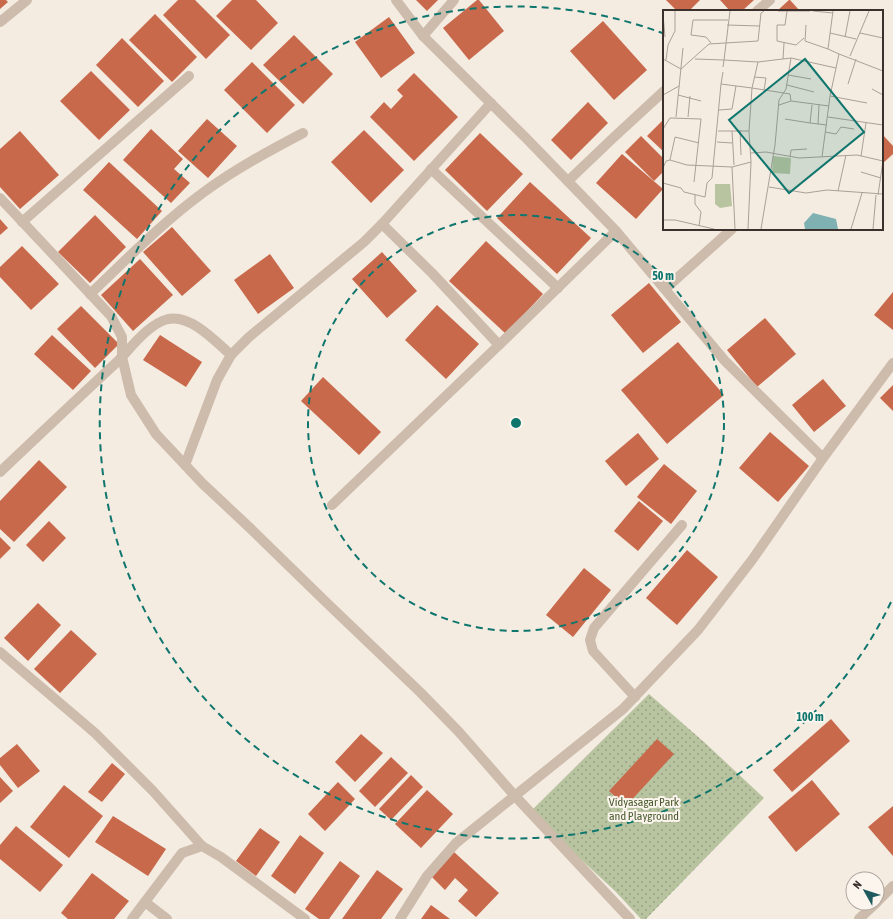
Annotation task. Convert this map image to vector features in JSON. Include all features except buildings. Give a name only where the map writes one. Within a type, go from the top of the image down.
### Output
[{"type":"street","points":[[0,22],[27,0]]},
{"type":"street","points":[[396,0],[423,36],[616,231],[725,361],[824,458]]},
{"type":"street","points":[[423,36],[454,0]]},
{"type":"street","points":[[759,10],[770,0]]},
{"type":"street","points":[[22,222],[189,76]]},
{"type":"street","points":[[568,181],[612,138],[663,92]]},
{"type":"street","points":[[185,465],[217,380],[232,355],[249,338],[364,242],[491,103]]},
{"type":"street","points":[[90,294],[174,215],[204,192],[248,162],[304,133]]},
{"type":"street","points":[[431,169],[558,288]]},
{"type":"street","points":[[0,198],[111,316],[122,337],[122,358],[131,395],[156,434],[202,483],[460,732],[515,796],[630,919]]},
{"type":"street","points":[[382,224],[432,273],[499,345]]},
{"type":"street","points":[[665,289],[731,230]]},
{"type":"street","points":[[332,505],[616,231]]},
{"type":"street","points":[[0,472],[122,358],[152,327],[168,319],[184,319],[200,328],[232,355]]},
{"type":"street","points":[[400,919],[427,876],[456,843],[623,709],[698,630],[752,560],[893,363]]},
{"type":"street","points":[[635,697],[593,651],[590,640],[594,628],[682,525]]},
{"type":"street","points":[[0,652],[94,733],[153,791],[202,846],[221,857],[305,919]]},
{"type":"street","points":[[132,919],[182,853],[202,846]]},
{"type":"street","points":[[885,894],[893,886]]},
{"type":"street","points":[[145,902],[167,919]]},
{"type":"street","points":[[860,919],[868,911]]},
{"type":"green space","name":"Vidyasagar Park and Playground","points":[[649,694],[704,742],[764,798],[646,919],[641,919],[616,892],[530,812]]}]
